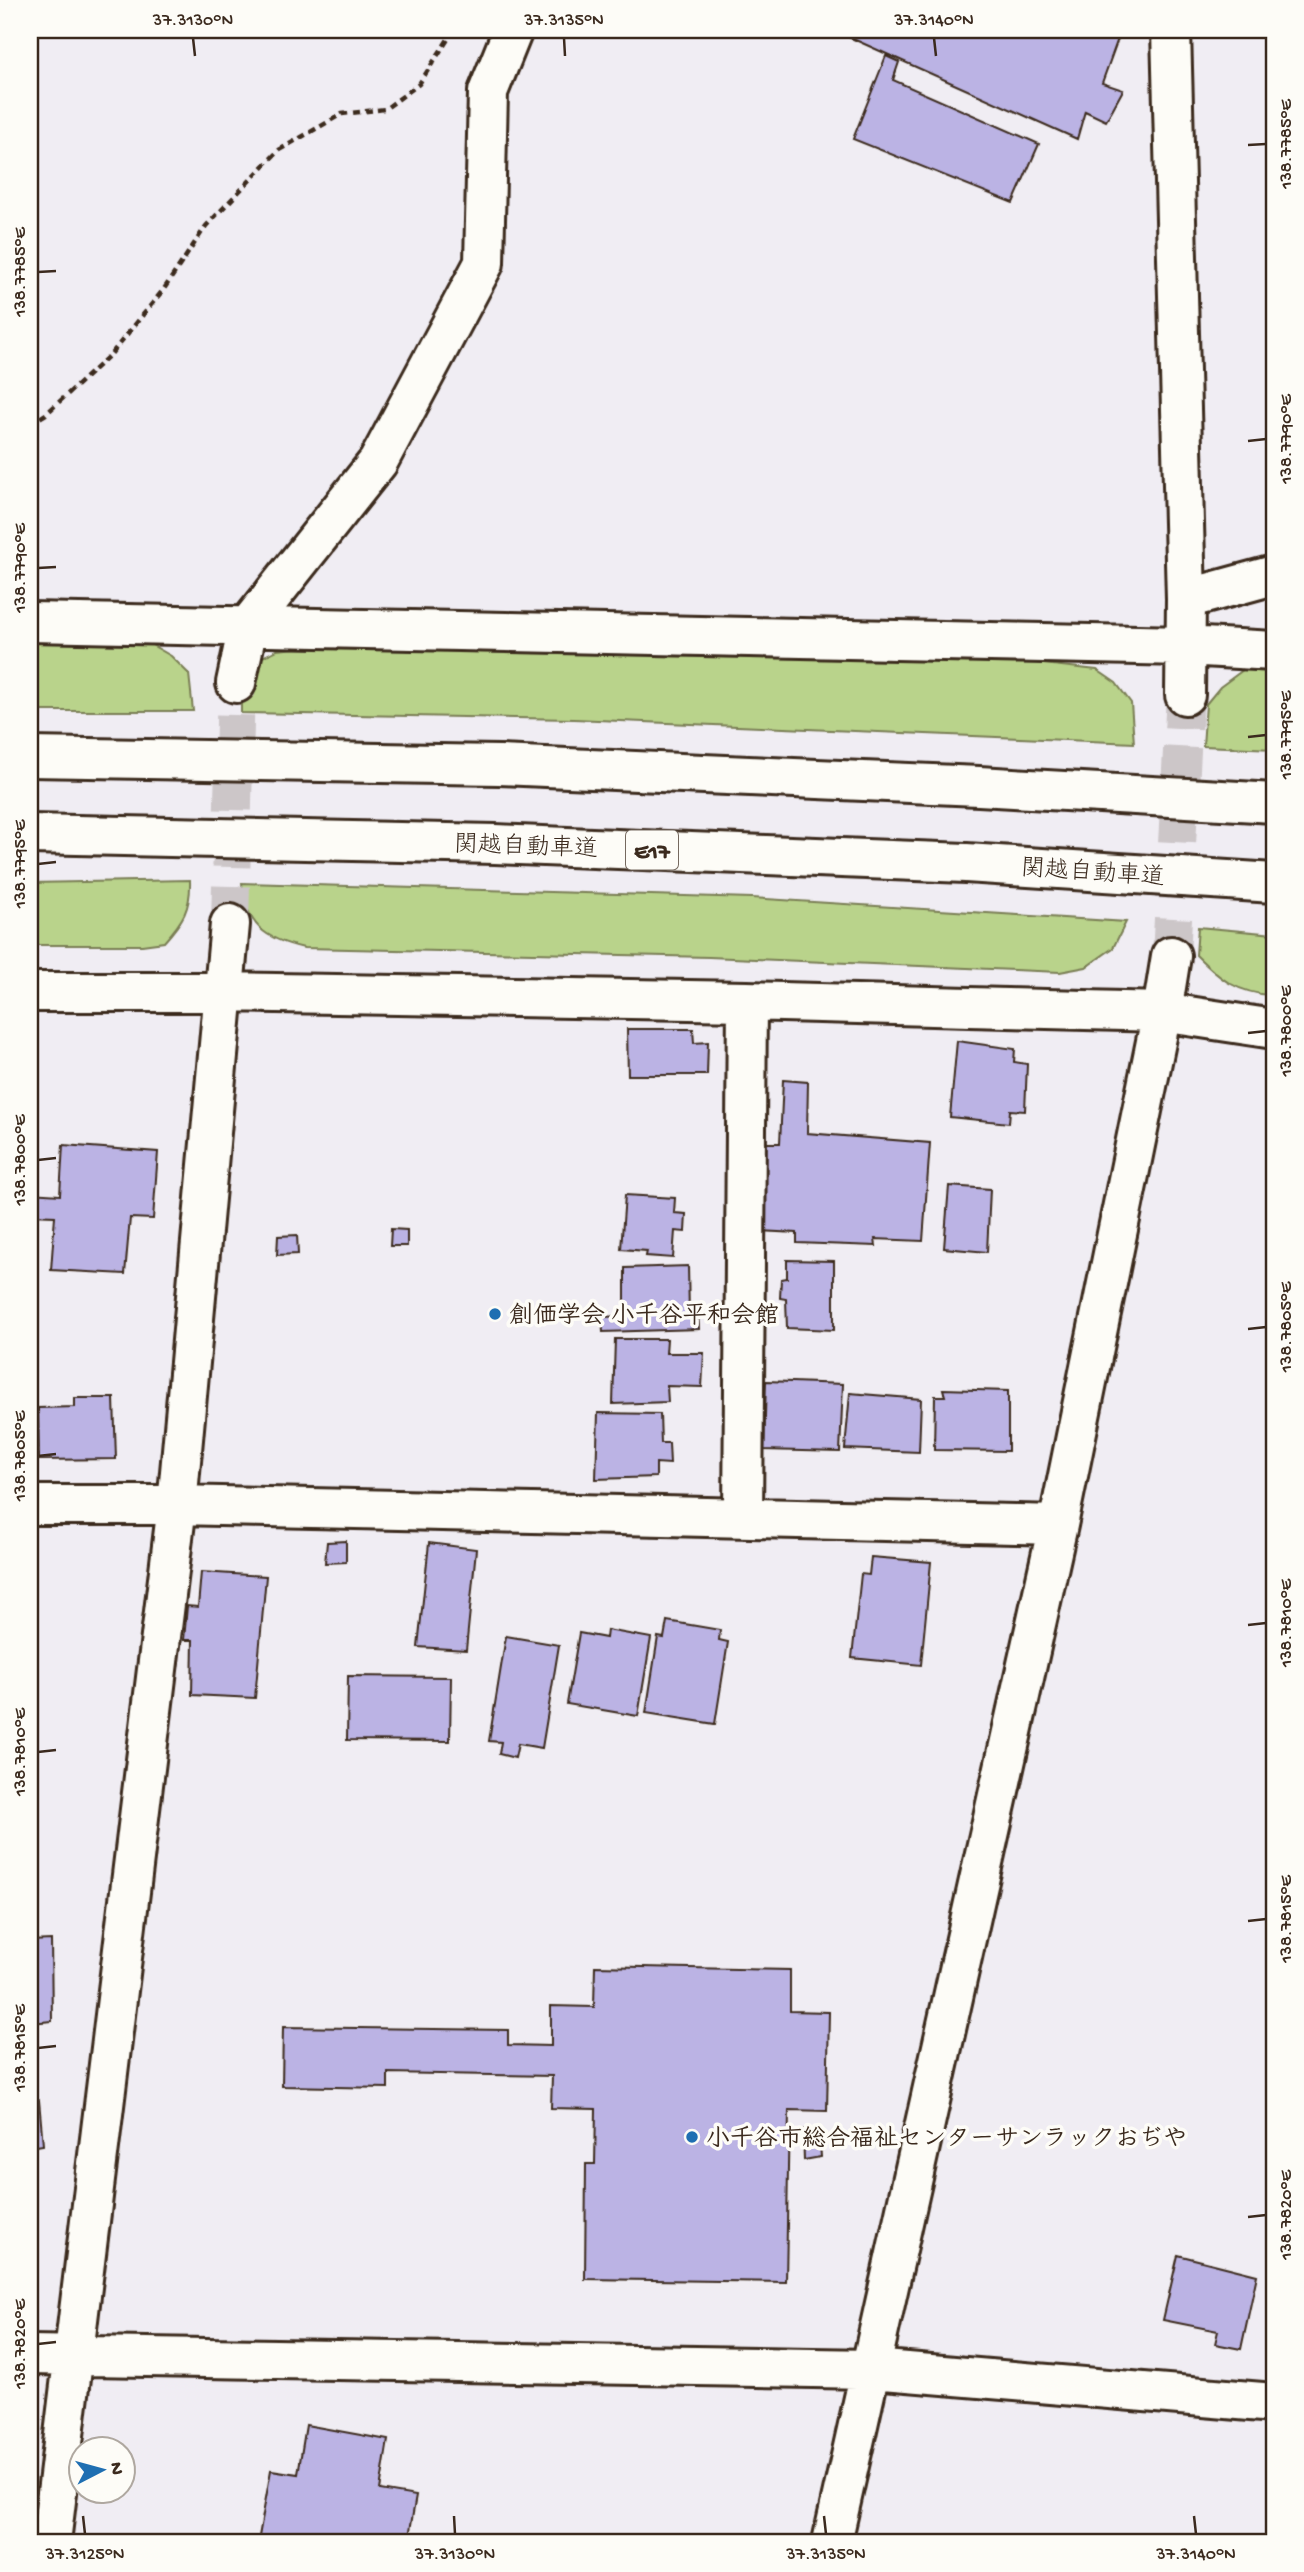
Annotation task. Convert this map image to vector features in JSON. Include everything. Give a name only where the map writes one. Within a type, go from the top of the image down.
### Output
[{"type":"main road","points":[[236,683],[248,626],[379,462],[484,264],[488,92],[513,30]]},
{"type":"main road","points":[[1171,30],[1186,599],[1185,695]]},
{"type":"main road","points":[[1186,599],[1274,575]]},
{"type":"main road","points":[[30,622],[1185,646],[1274,651]]},
{"type":"main road","points":[[30,757],[499,765],[979,786],[1274,803]]},
{"type":"main road","name":"関越自動車道","points":[[30,834],[509,844],[966,863],[1274,883]]},
{"type":"main road","points":[[51,2542],[177,1505],[230,924]]},
{"type":"main road","points":[[832,2542],[1058,1525],[1162,1013],[1171,956]]},
{"type":"main road","points":[[30,992],[225,992],[747,1000],[1162,1013],[1274,1029]]},
{"type":"main road","points":[[743,1518],[747,1000]]},
{"type":"main road","points":[[30,1505],[177,1505],[1058,1525]]},
{"type":"main road","points":[[30,2354],[872,2369],[1274,2403]]},
{"type":"path","points":[[30,424],[46,414],[111,354],[164,289],[206,226],[279,150],[342,114],[385,109],[419,84],[454,30]]},
{"type":"green space","points":[[30,639],[150,644],[171,656],[189,674],[193,711],[30,711]]},
{"type":"green space","points":[[343,643],[998,659],[1097,670],[1116,683],[1131,703],[1134,743],[574,719],[241,713],[241,688],[250,663],[277,650]]},
{"type":"green space","points":[[1247,667],[1274,668],[1274,749],[1203,746],[1206,704],[1220,687]]},
{"type":"green space","points":[[190,880],[187,907],[176,928],[164,942],[142,945],[30,945],[30,883]]},
{"type":"green space","points":[[242,883],[752,898],[1126,922],[1113,948],[1086,967],[1060,972],[709,957],[304,948],[278,940],[260,928],[248,910]]},
{"type":"green space","points":[[1198,927],[1274,934],[1274,996],[1239,988],[1205,964],[1196,955]]},
{"type":"building","points":[[833,30],[1112,30],[1120,33],[1102,83],[1123,90],[1106,121],[1085,111],[1077,139]]},
{"type":"building","points":[[886,56],[899,62],[893,80],[1039,144],[1013,203],[853,139]]},
{"type":"building","points":[[627,1029],[693,1029],[694,1043],[708,1042],[707,1075],[628,1075]]},
{"type":"building","points":[[957,1041],[1015,1049],[1014,1062],[1027,1064],[1025,1111],[1010,1110],[1009,1123],[950,1117]]},
{"type":"building","points":[[783,1080],[808,1082],[807,1133],[930,1143],[923,1241],[875,1239],[876,1246],[797,1243],[797,1233],[759,1231],[764,1143],[780,1143]]},
{"type":"building","points":[[63,1145],[158,1152],[153,1219],[130,1218],[125,1274],[51,1270],[55,1216],[30,1215],[30,1193],[60,1195]]},
{"type":"building","points":[[949,1186],[990,1189],[987,1252],[944,1248]]},
{"type":"building","points":[[625,1195],[675,1198],[674,1213],[686,1214],[685,1232],[675,1231],[673,1258],[646,1256],[647,1251],[621,1249]]},
{"type":"building","points":[[391,1229],[407,1230],[407,1246],[390,1246]]},
{"type":"building","points":[[297,1235],[298,1254],[277,1255],[278,1236]]},
{"type":"building","points":[[787,1260],[834,1261],[834,1330],[787,1328],[786,1299],[780,1298],[781,1279],[787,1278]]},
{"type":"building","points":[[688,1266],[689,1314],[698,1315],[699,1329],[603,1332],[602,1317],[625,1316],[625,1268]]},
{"type":"building","points":[[615,1339],[667,1339],[666,1353],[704,1353],[702,1387],[667,1386],[668,1402],[613,1404]]},
{"type":"building","points":[[766,1381],[843,1384],[840,1452],[764,1450]]},
{"type":"building","points":[[943,1389],[1008,1391],[1008,1451],[934,1450],[935,1396],[945,1396]]},
{"type":"building","points":[[850,1393],[921,1399],[919,1452],[845,1449]]},
{"type":"building","points":[[75,1398],[114,1398],[116,1459],[39,1460],[38,1408],[75,1407]]},
{"type":"building","points":[[598,1413],[660,1414],[661,1443],[669,1443],[670,1464],[656,1463],[656,1477],[596,1479]]},
{"type":"building","points":[[346,1541],[346,1562],[325,1563],[327,1542]]},
{"type":"building","points":[[429,1543],[476,1549],[466,1650],[418,1647]]},
{"type":"building","points":[[871,1557],[931,1562],[921,1665],[852,1658],[861,1574],[869,1575]]},
{"type":"building","points":[[201,1572],[266,1576],[255,1698],[192,1695],[193,1640],[184,1640],[187,1606],[198,1607]]},
{"type":"building","points":[[667,1621],[720,1630],[719,1640],[728,1642],[715,1724],[646,1713],[658,1637],[664,1638]]},
{"type":"building","points":[[607,1630],[651,1638],[638,1716],[567,1704],[579,1633],[606,1638]]},
{"type":"building","points":[[506,1636],[559,1645],[542,1748],[518,1744],[515,1758],[499,1754],[501,1742],[489,1741]]},
{"type":"building","points":[[348,1676],[451,1677],[450,1741],[347,1740]]},
{"type":"building","points":[[51,1940],[52,2021],[30,2023],[30,1941]]},
{"type":"building","name":"小千谷市総合福祉センターサンラックおぢや","points":[[595,1966],[790,1970],[790,2011],[829,2012],[827,2111],[789,2110],[786,2282],[585,2279],[586,2164],[595,2164],[596,2109],[551,2108],[552,2076],[388,2073],[388,2088],[282,2086],[283,2027],[508,2030],[508,2045],[551,2046],[551,2006],[594,2007]]},
{"type":"building","points":[[39,2100],[43,2145],[30,2147],[30,2101]]},
{"type":"building","points":[[819,2129],[821,2157],[804,2160],[803,2130]]},
{"type":"building","points":[[1178,2255],[1257,2275],[1241,2349],[1215,2344],[1218,2331],[1163,2320]]},
{"type":"building","points":[[306,2425],[388,2440],[380,2490],[416,2496],[408,2542],[258,2542],[271,2470],[298,2474]]},
{"type":"tunnel","points":[[230,924],[236,683]]},
{"type":"tunnel","points":[[1171,956],[1185,695]]},
{"type":"place","name":"創価学会 小千谷平和会館","points":[[495,1314]]},
{"type":"place","name":"小千谷市総合福祉センターサンラックおぢや","points":[[692,2137]]}]
